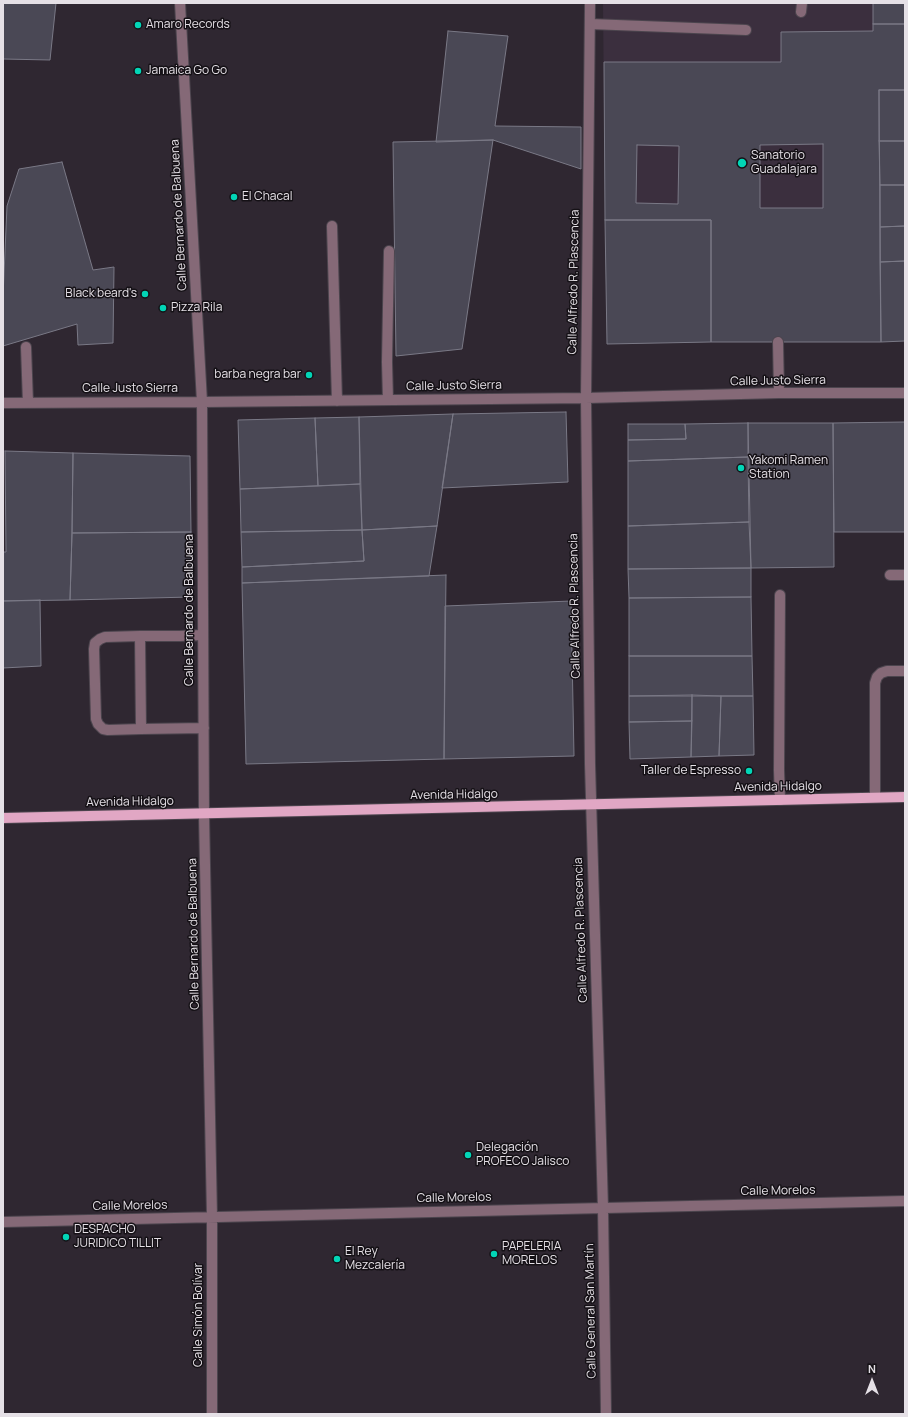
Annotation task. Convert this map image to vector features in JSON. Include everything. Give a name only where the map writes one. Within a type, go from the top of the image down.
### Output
[{"type":"main road","name":"Avenida Hidalgo","points":[[3,818],[905,797]]},
{"type":"street","name":"Calle Bernardo de Balbuena","points":[[180,3],[202,402],[204,814],[212,1217]]},
{"type":"street","name":"Calle Alfredo R. Plascencia","points":[[590,3],[586,398],[591,804],[603,1208]]},
{"type":"street","points":[[590,24],[746,30]]},
{"type":"street","points":[[332,226],[337,400]]},
{"type":"street","points":[[388,400],[387,362],[390,251]]},
{"type":"street","points":[[778,342],[779,393]]},
{"type":"street","points":[[26,347],[28,403]]},
{"type":"street","name":"Calle Justo Sierra","points":[[3,403],[586,398],[779,393],[905,393]]},
{"type":"street","points":[[890,575],[905,575]]},
{"type":"street","points":[[780,595],[780,800]]},
{"type":"street","points":[[203,635],[105,637],[96,643],[94,649],[96,719],[102,729],[204,728]]},
{"type":"street","points":[[140,636],[141,729]]},
{"type":"street","points":[[875,797],[875,683],[877,677],[881,673],[887,671],[905,670]]},
{"type":"street","name":"Calle Morelos","points":[[3,1222],[905,1201]]},
{"type":"street","name":"Calle General San Martín","points":[[603,1208],[606,1414]]},
{"type":"street","name":"Calle Simón Bolívar","points":[[212,1217],[212,1414]]},
{"type":"shaded area","name":"Sanatorio Guadalajara","points":[[603,3],[873,3],[873,23],[905,24],[879,90],[881,342],[711,221],[605,220]]},
{"type":"building","points":[[3,3],[56,3],[50,60],[3,59]]},
{"type":"building","points":[[873,3],[905,3],[905,24],[873,24]]},
{"type":"building","name":"Sanatorio Guadalajara","points":[[873,24],[905,24],[905,90],[879,90],[881,342],[711,342],[711,220],[605,220],[604,62],[781,62],[781,32],[873,31]],"holes":[[[823,144],[823,208],[760,208],[760,145]],[[637,145],[679,146],[678,204],[636,203]]]},
{"type":"building","points":[[448,31],[508,36],[495,126],[581,127],[581,169],[493,140],[436,142]]},
{"type":"building","points":[[879,90],[905,90],[905,141],[879,141]]},
{"type":"building","points":[[493,140],[462,349],[396,356],[393,142]]},
{"type":"building","points":[[879,141],[905,141],[905,185],[880,185]]},
{"type":"building","points":[[62,162],[93,270],[114,267],[113,343],[78,345],[77,324],[3,346],[3,297],[7,206],[19,169]]},
{"type":"building","points":[[880,185],[905,185],[905,226],[880,227]]},
{"type":"building","points":[[605,220],[711,220],[711,342],[607,344]]},
{"type":"building","points":[[905,226],[905,261],[880,262],[880,227]]},
{"type":"building","points":[[905,261],[905,341],[881,342],[880,262]]},
{"type":"building","points":[[566,412],[568,482],[442,488],[453,414]]},
{"type":"building","points":[[453,414],[437,526],[362,530],[359,417]]},
{"type":"building","points":[[359,417],[360,484],[318,486],[315,418]]},
{"type":"building","points":[[315,418],[318,486],[240,489],[238,420]]},
{"type":"building","points":[[905,422],[905,532],[834,532],[833,423]]},
{"type":"building","points":[[748,423],[833,423],[834,567],[751,568]]},
{"type":"building","points":[[748,423],[748,457],[628,461],[628,440],[686,439],[685,424]]},
{"type":"building","points":[[628,424],[685,424],[686,439],[628,440]]},
{"type":"building","points":[[5,451],[73,453],[70,600],[3,601],[3,552],[6,552]]},
{"type":"building","points":[[73,453],[190,456],[191,532],[72,533]]},
{"type":"building","points":[[748,457],[749,522],[628,526],[628,461]]},
{"type":"building","points":[[360,484],[362,530],[241,532],[240,489]]},
{"type":"building","points":[[749,522],[751,568],[628,569],[628,526]]},
{"type":"building","points":[[437,526],[429,576],[242,583],[242,567],[364,561],[362,530]]},
{"type":"building","points":[[362,530],[364,561],[242,567],[241,532]]},
{"type":"building","points":[[191,532],[191,597],[70,600],[72,533]]},
{"type":"building","points":[[751,568],[751,597],[629,598],[628,569]]},
{"type":"building","points":[[446,575],[444,759],[246,764],[242,583]]},
{"type":"building","points":[[751,597],[752,656],[629,656],[629,598]]},
{"type":"building","points":[[40,600],[41,666],[3,668],[3,601]]},
{"type":"building","points":[[571,601],[574,756],[444,759],[445,606]]},
{"type":"building","points":[[629,656],[752,656],[753,696],[629,696]]},
{"type":"building","points":[[692,695],[721,696],[719,756],[691,757]]},
{"type":"building","points":[[692,695],[692,721],[629,722],[629,696]]},
{"type":"building","points":[[721,696],[753,696],[754,755],[719,756]]},
{"type":"building","points":[[692,721],[691,757],[630,759],[629,722]]},
{"type":"place","name":"Amaro Records","points":[[138,25]]},
{"type":"place","name":"Jamaica Go Go","points":[[138,71]]},
{"type":"place","name":"Sanatorio Guadalajara","points":[[742,163]]},
{"type":"place","name":"El Chacal","points":[[234,197]]},
{"type":"place","name":"Black beard's","points":[[145,294]]},
{"type":"place","name":"Pizza Rila","points":[[163,308]]},
{"type":"place","name":"barba negra bar","points":[[309,375]]},
{"type":"place","name":"Yakomi Ramen Station","points":[[741,468]]},
{"type":"place","name":"Taller de Espresso","points":[[749,771]]},
{"type":"place","name":"Delegación PROFECO Jalisco","points":[[468,1155]]},
{"type":"place","name":"DESPACHO JURIDICO TILLIT","points":[[66,1237]]},
{"type":"place","name":"PAPELERIA MORELOS","points":[[494,1254]]},
{"type":"place","name":"El Rey Mezcalería","points":[[337,1259]]}]
